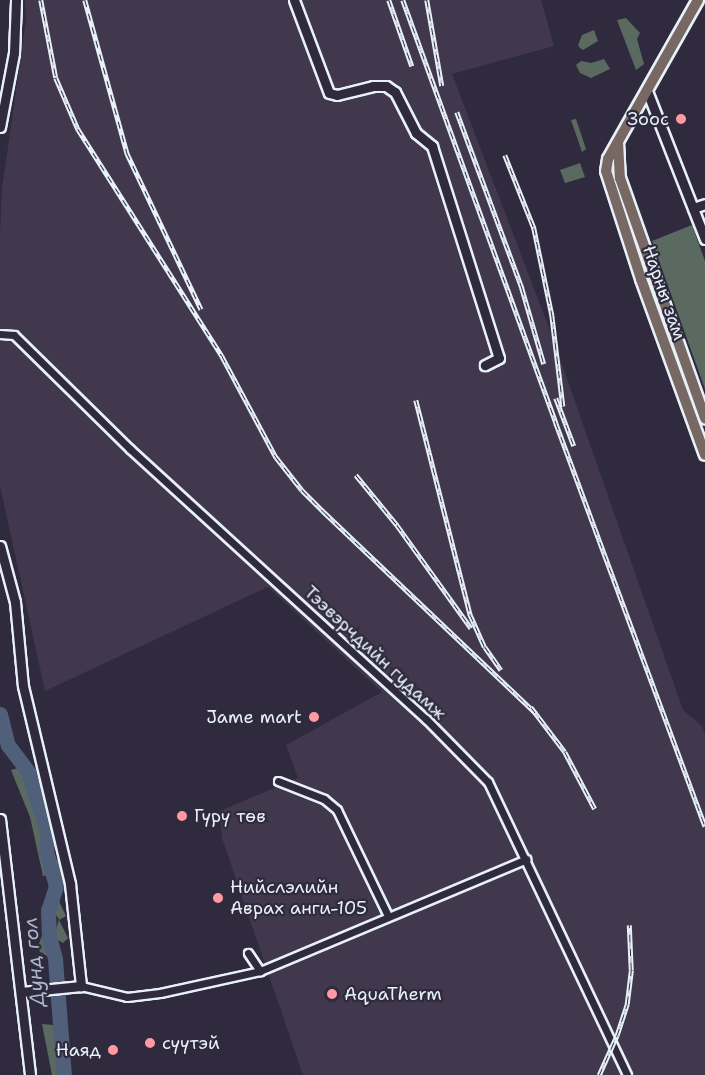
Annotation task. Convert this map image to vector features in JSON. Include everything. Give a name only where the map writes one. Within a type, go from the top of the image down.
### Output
[{"type":"main road","name":"Нарны зам","points":[[698,0],[608,159],[608,183],[705,455]]},
{"type":"main road","name":"Нарны зам","points":[[618,141],[620,178],[705,418]]},
{"type":"street","points":[[0,127],[14,53],[16,0]]},
{"type":"street","points":[[294,0],[329,93],[337,95],[373,86],[386,86],[395,92],[416,133],[432,146],[499,357],[484,365]]},
{"type":"street","points":[[647,91],[705,239]]},
{"type":"street","points":[[693,208],[705,204]]},
{"type":"street","name":"Тээвэрчдийн гудамж","points":[[0,334],[14,335],[130,449],[426,719],[490,786],[627,1075]]},
{"type":"street","points":[[0,546],[15,602],[23,686],[70,884],[77,986]]},
{"type":"street","points":[[278,781],[324,799],[337,810],[388,916]]},
{"type":"street","points":[[0,819],[30,1075]]},
{"type":"street","points":[[21,992],[77,986],[127,997],[160,993],[260,971],[526,859]]},
{"type":"street","points":[[248,953],[260,971]]},
{"type":"shaded area","points":[[25,0],[541,0],[554,46],[452,74],[551,333],[683,710],[702,726],[705,735],[705,1075],[303,1075],[222,838],[220,811],[298,778],[286,745],[382,692],[268,587],[45,691],[0,486],[2,189],[26,20]]},
{"type":"green space","points":[[626,18],[640,33],[637,39],[644,64],[636,70],[617,20]]},
{"type":"green space","points":[[594,30],[598,41],[583,50],[578,45],[582,35]]},
{"type":"green space","points":[[604,59],[610,69],[591,78],[580,73],[576,65],[581,61],[591,63]]},
{"type":"green space","points":[[576,119],[586,149],[582,152],[571,120]]},
{"type":"green space","points":[[580,163],[585,177],[565,183],[560,170]]},
{"type":"green space","points":[[692,225],[705,261],[705,389],[652,241]]},
{"type":"green space","points":[[22,767],[42,827],[48,875],[43,876],[30,817],[11,770]]},
{"type":"green space","points":[[52,860],[58,860],[62,872],[60,878],[55,877]]},
{"type":"green space","points":[[57,897],[66,916],[59,920],[68,938],[63,943],[56,939],[55,933],[59,919],[53,911]]},
{"type":"green space","points":[[43,933],[51,951],[47,956],[40,952],[38,946]]},
{"type":"green space","points":[[42,1024],[53,1025],[62,1075],[52,1075]]},
{"type":"waterway","name":"Дунд гол","points":[[0,714],[8,745],[28,772],[48,835],[46,851],[56,886],[48,910],[49,936],[55,959],[64,1075]]},
{"type":"railway","points":[[41,0],[56,78],[78,129],[222,356],[276,457],[302,490],[325,513],[536,713]]},
{"type":"railway","points":[[85,0],[127,153],[201,309]]},
{"type":"railway","points":[[389,0],[412,66]]},
{"type":"railway","points":[[403,0],[705,826]]},
{"type":"railway","points":[[427,0],[442,86]]},
{"type":"railway","points":[[457,112],[522,288],[544,364]]},
{"type":"railway","points":[[505,155],[534,228],[552,315],[563,406]]},
{"type":"railway","points":[[556,398],[574,446]]},
{"type":"railway","points":[[416,400],[470,614],[485,647],[501,670]]},
{"type":"railway","points":[[356,475],[397,525],[471,628]]},
{"type":"railway","points":[[531,707],[565,752],[595,809]]},
{"type":"railway","points":[[599,1075],[617,1035],[627,1004],[631,970],[629,925]]},
{"type":"place","name":"Зоос","points":[[681,119]]},
{"type":"place","name":"Jame mart","points":[[314,717]]},
{"type":"place","name":"Гүрү төв","points":[[182,816]]},
{"type":"place","name":"Нийслэлийн Аврах анги-105","points":[[218,898]]},
{"type":"place","name":"AquaTherm","points":[[332,994]]},
{"type":"place","name":"сүүтэй","points":[[150,1043]]},
{"type":"place","name":"Наяд","points":[[113,1050]]}]
